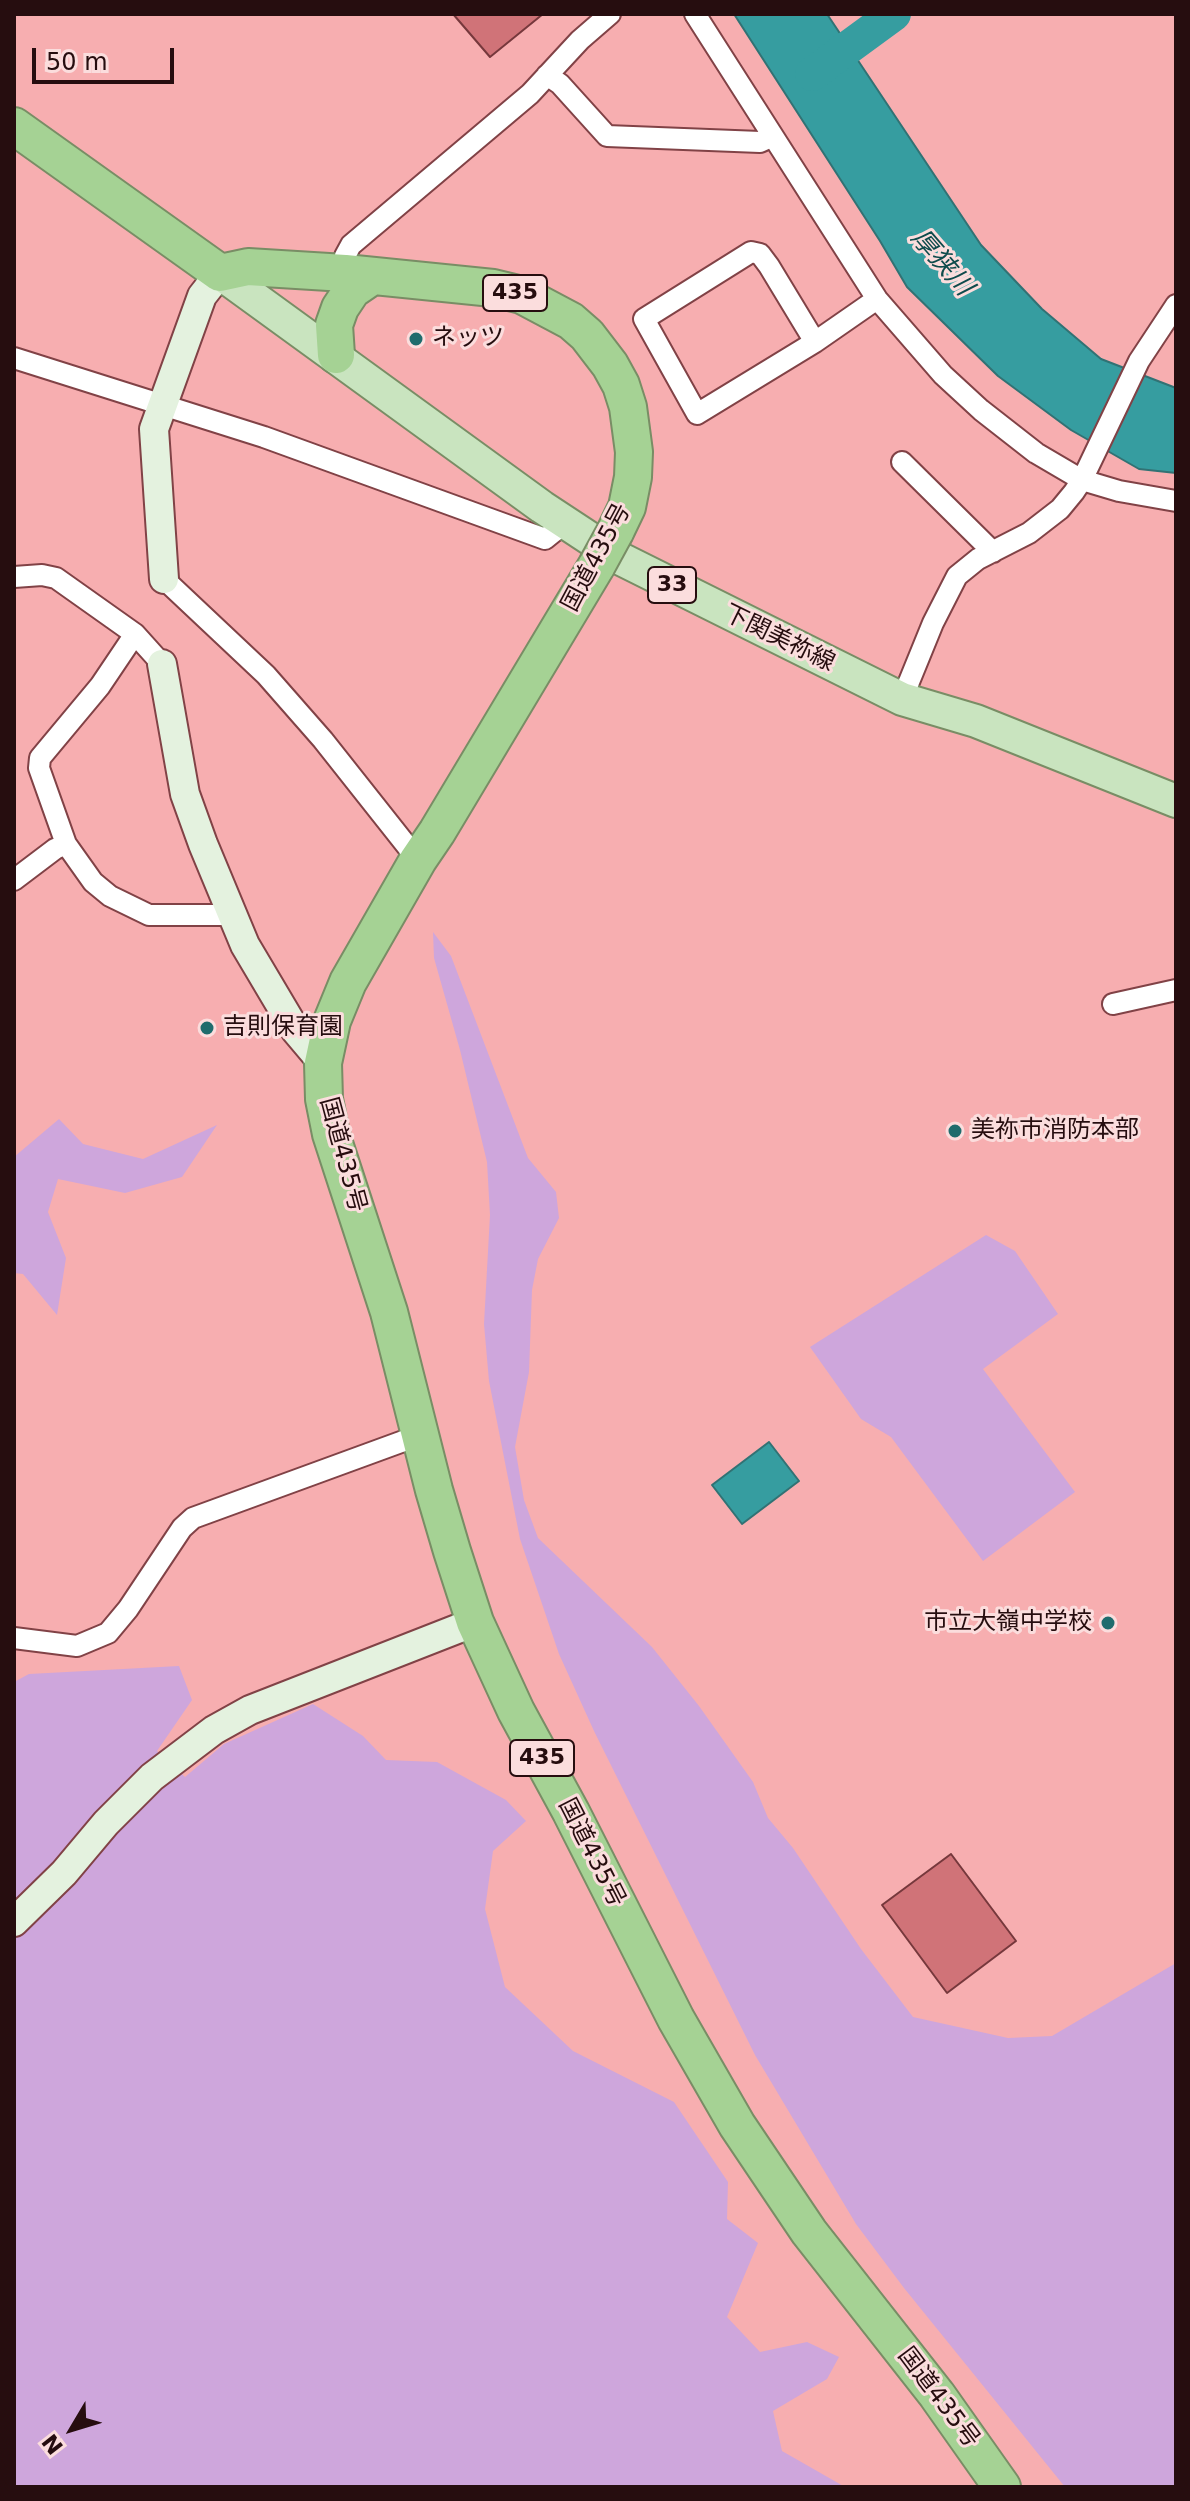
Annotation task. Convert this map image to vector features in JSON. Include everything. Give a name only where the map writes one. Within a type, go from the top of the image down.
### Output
[{"type":"highway","points":[[14,126],[220,273]]},
{"type":"highway","name":"国道435号","points":[[220,273],[248,267],[358,275],[493,288],[522,295],[547,306],[587,335],[621,385],[632,428],[633,477],[627,507],[597,565],[418,860],[348,982],[332,1021],[323,1063],[324,1099],[331,1134],[389,1312],[434,1490],[475,1622],[516,1711],[676,2019],[737,2125],[809,2232],[937,2395],[1002,2487]]},
{"type":"highway","points":[[336,355],[334,325],[358,275]]},
{"type":"main road","name":"下関美祢線","points":[[220,273],[621,559],[902,699],[976,721],[1176,801]]},
{"type":"street","points":[[358,275],[345,256],[351,245],[530,94],[580,40],[610,14]]},
{"type":"street","points":[[695,14],[877,299],[943,375],[1036,453],[1119,491],[1176,501]]},
{"type":"street","points":[[547,75],[569,92],[607,136],[760,142],[771,137]]},
{"type":"street","points":[[815,342],[769,266],[760,254],[751,252],[644,319],[697,414],[815,342],[877,299]]},
{"type":"street","points":[[220,273],[202,296],[154,429],[164,579],[266,675],[323,740],[418,860]]},
{"type":"street","points":[[902,699],[949,588],[957,576],[978,559],[1029,533],[1060,509],[1085,473],[1139,361],[1176,305]]},
{"type":"street","points":[[14,358],[347,466],[545,539],[566,522]]},
{"type":"street","points":[[902,462],[993,552]]},
{"type":"street","points":[[14,577],[42,575],[56,578],[135,634],[162,664],[185,794],[231,911],[245,945],[296,1031],[323,1063]]},
{"type":"street","points":[[135,634],[100,686],[40,758],[39,768],[66,844],[93,882],[110,896],[149,915],[220,915],[231,911]]},
{"type":"street","points":[[14,880],[66,844]]},
{"type":"street","points":[[1113,1004],[1176,990]]},
{"type":"street","points":[[14,1638],[77,1646],[108,1633],[128,1609],[182,1528],[193,1518],[420,1435]]},
{"type":"street","points":[[14,1922],[64,1873],[106,1823],[152,1777],[214,1730],[250,1710],[475,1622]]},
{"type":"shaded area","points":[[433,932],[451,956],[528,1158],[556,1192],[559,1218],[538,1259],[532,1290],[529,1372],[515,1447],[524,1500],[538,1538],[652,1647],[699,1706],[753,1782],[768,1818],[793,1848],[861,1949],[913,2017],[1008,2038],[1052,2036],[1176,1963],[1176,2487],[1065,2487],[904,2288],[856,2224],[755,2055],[594,1731],[559,1654],[520,1539],[489,1381],[484,1324],[490,1215],[487,1162],[434,958]]},
{"type":"shaded area","points":[[59,1119],[83,1144],[143,1159],[217,1125],[182,1177],[125,1193],[58,1179],[48,1212],[66,1258],[57,1315],[23,1274],[14,1273],[14,1157]]},
{"type":"shaded area","points":[[986,1235],[1015,1251],[1058,1314],[983,1369],[1075,1492],[983,1561],[891,1437],[861,1419],[810,1347]]},
{"type":"shaded area","points":[[179,1666],[192,1700],[157,1751],[185,1777],[224,1744],[313,1704],[363,1736],[386,1760],[437,1762],[506,1800],[526,1821],[493,1851],[485,1909],[505,1987],[573,2051],[674,2102],[728,2182],[727,2219],[758,2243],[727,2317],[760,2352],[807,2342],[839,2357],[827,2379],[773,2411],[782,2451],[845,2487],[14,2487],[14,1682],[29,1674]]},
{"type":"water","name":"厚狭川","points":[[734,14],[827,14],[981,245],[1042,309],[1101,359],[1176,388],[1176,473],[1139,469],[1071,430],[998,376],[907,287]]},
{"type":"water","points":[[769,1442],[799,1481],[742,1524],[712,1485]]},
{"type":"building","points":[[453,14],[543,14],[490,57]]},
{"type":"building","points":[[951,1854],[1016,1941],[947,1993],[882,1905]]},
{"type":"waterway","points":[[812,74],[894,14]]},
{"type":"place","name":"ネッツ","points":[[416,339]]},
{"type":"place","name":"吉則保育園","points":[[207,1028]]},
{"type":"place","name":"美祢市消防本部","points":[[955,1131]]},
{"type":"place","name":"市立大嶺中学校","points":[[1108,1623]]}]
